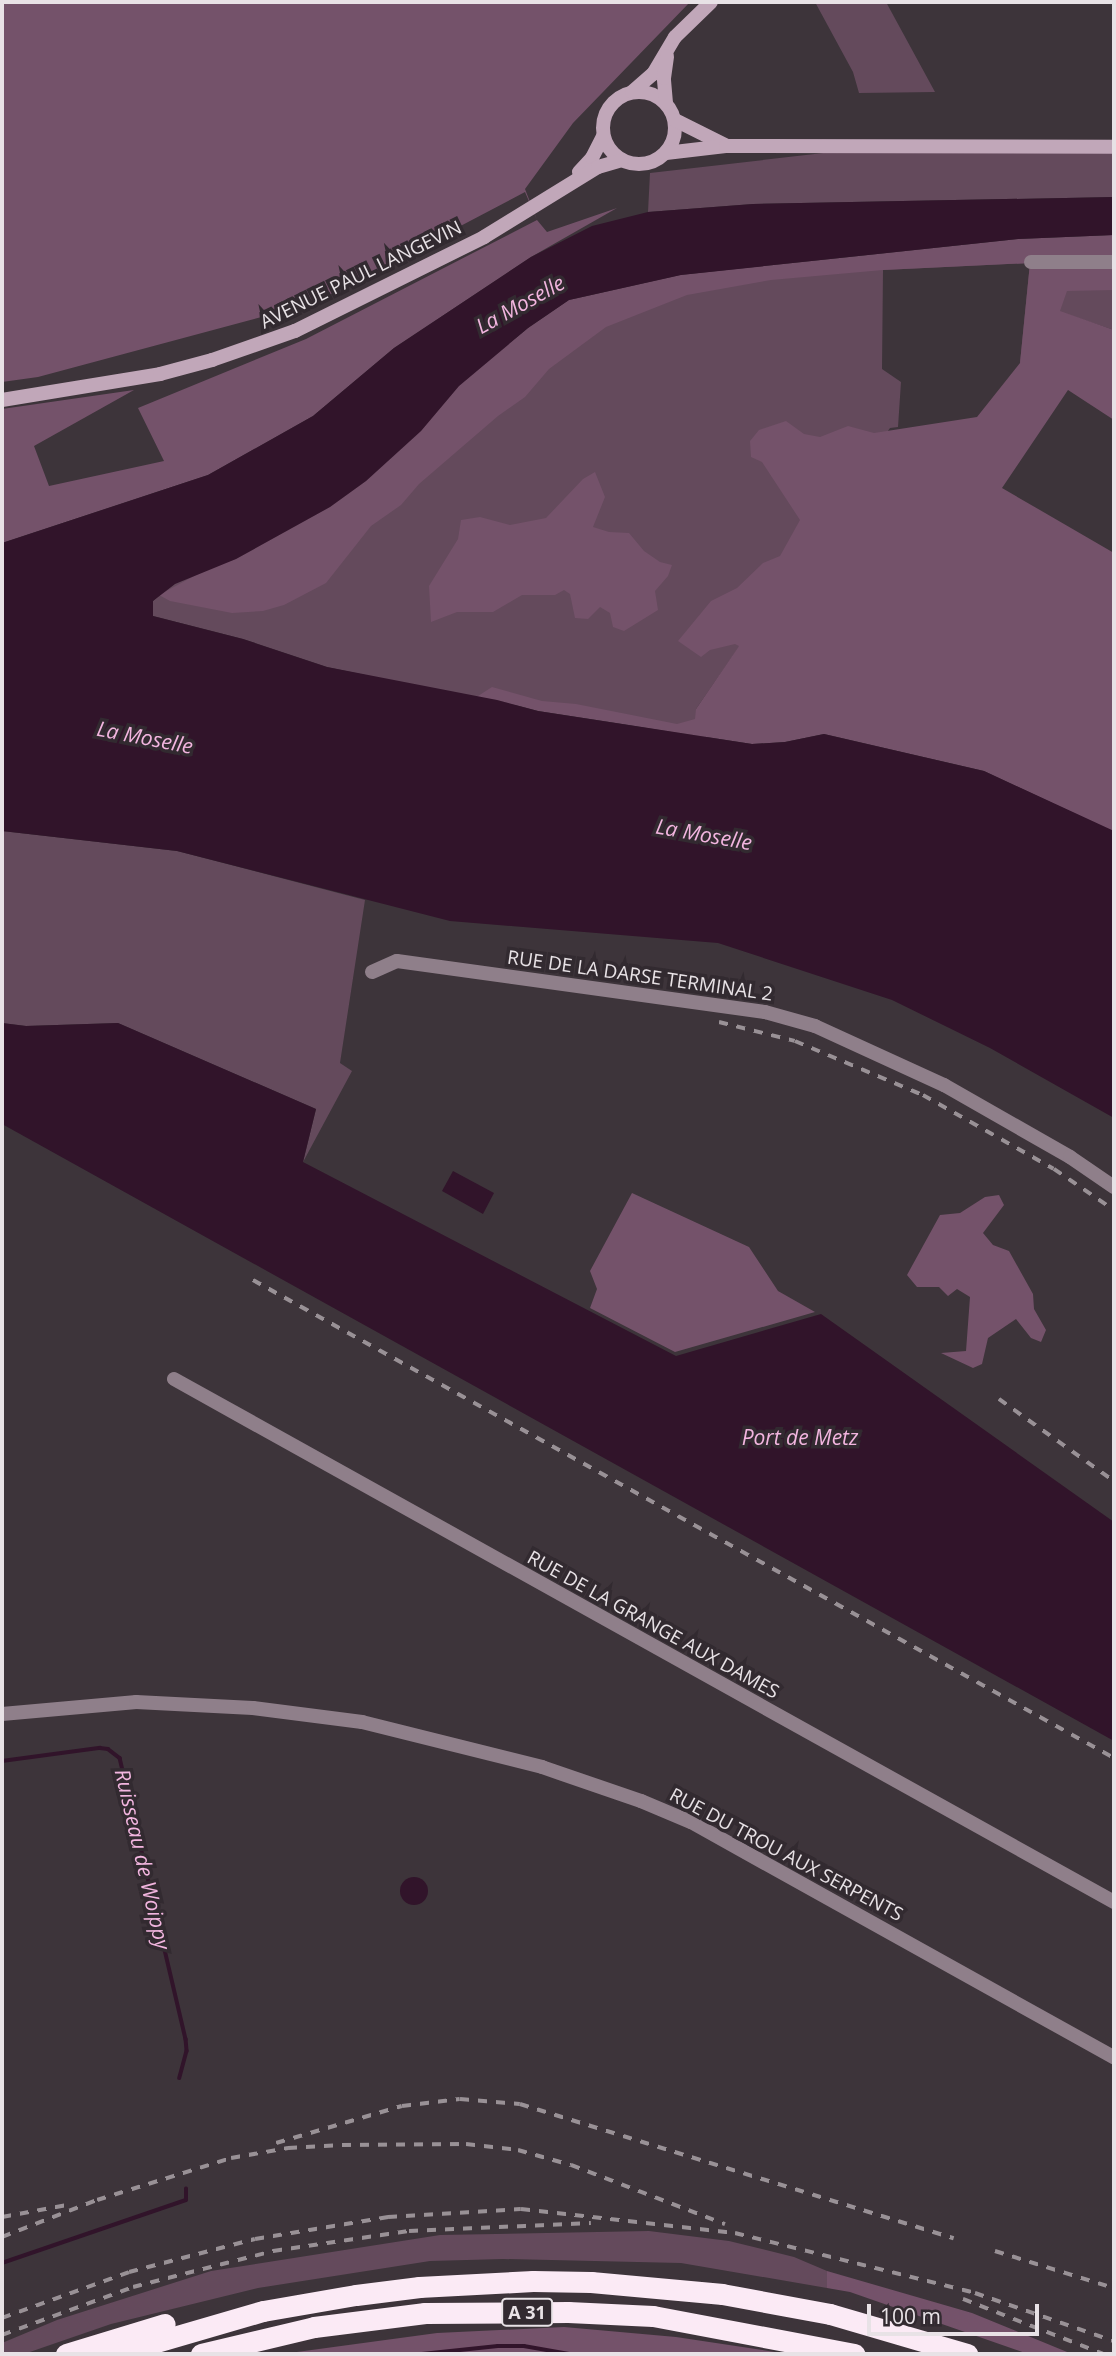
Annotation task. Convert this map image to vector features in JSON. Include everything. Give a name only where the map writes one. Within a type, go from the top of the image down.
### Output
[{"type":"highway","name":"A 31","points":[[115,2354],[264,2311],[419,2287],[486,2282],[591,2282],[656,2287],[781,2304],[873,2325],[967,2354]]},
{"type":"highway","points":[[66,2354],[174,2322],[226,2311],[264,2311]]},
{"type":"highway","name":"A 31","points":[[201,2354],[314,2327],[425,2313],[568,2312],[653,2316],[855,2354]]},
{"type":"main road","points":[[711,2],[675,37],[653,74],[632,92],[621,96],[606,113],[603,136],[607,146],[622,160],[649,163],[666,153],[726,146],[1114,147]]},
{"type":"main road","points":[[666,153],[674,138],[675,120],[666,103],[664,78],[668,48]]},
{"type":"main road","points":[[632,92],[650,93],[666,103]]},
{"type":"main road","points":[[675,120],[726,146]]},
{"type":"main road","name":"AVENUE PAUL LANGEVIN","points":[[561,190],[592,158],[603,136]]},
{"type":"main road","name":"AVENUE PAUL LANGEVIN","points":[[2,400],[160,374],[263,343],[315,321],[484,237],[598,167],[622,160]]},
{"type":"street","points":[[1031,262],[1114,262]]},
{"type":"street","name":"RUE DE LA DARSE TERMINAL 2","points":[[372,972],[397,961],[765,1012],[815,1027],[944,1085],[1070,1157],[1114,1187]]},
{"type":"street","name":"RUE DE LA GRANGE AUX DAMES","points":[[174,1380],[1114,1902]]},
{"type":"street","name":"RUE DU TROU AUX SERPENTS","points":[[2,1714],[85,1704],[136,1702],[253,1708],[362,1722],[542,1767],[641,1801],[691,1822],[1114,2057]]},
{"type":"shaded area","points":[[2,2],[690,2],[573,123],[525,189],[537,220],[525,192],[314,303],[38,377],[2,382]]},
{"type":"shaded area","points":[[815,2],[886,2],[935,92],[859,93],[853,72]]},
{"type":"shaded area","points":[[876,147],[1114,147],[1114,197],[753,204],[648,212],[650,173]]},
{"type":"shaded area","points":[[617,208],[531,257],[394,348],[313,416],[208,475],[2,543],[2,409],[134,390],[34,446],[49,486],[164,461],[138,408],[306,339],[537,220],[547,232]]},
{"type":"shaded area","points":[[1114,235],[1114,330],[1060,312],[1020,363],[1030,263],[883,270],[882,369],[901,382],[898,427],[890,428],[696,709],[706,738],[475,698],[327,667],[243,639],[153,616],[153,601],[159,595],[569,300]]},
{"type":"shaded area","points":[[1114,235],[1114,290],[1067,291],[1060,311],[1114,330],[1114,420],[1068,390],[1002,488],[1114,553],[1114,832],[984,771],[824,734],[785,742],[752,744],[538,711],[497,700],[475,698],[492,687],[542,701],[576,704],[677,724],[695,719],[696,709],[739,646],[735,644],[710,650],[701,657],[678,641],[711,601],[737,588],[763,563],[780,556],[800,520],[762,462],[751,457],[750,441],[759,430],[786,421],[804,434],[820,437],[848,426],[874,433],[977,417],[1020,363],[1030,263],[883,270],[771,280],[687,295],[606,327],[549,369],[525,397],[498,416],[419,484],[401,505],[371,526],[326,583],[284,605],[263,611],[232,613],[170,601],[159,595],[207,569],[236,559],[330,507],[366,481],[421,431],[459,386],[528,328],[569,300],[680,275],[1018,239]]},
{"type":"shaded area","points":[[595,472],[605,497],[593,527],[609,532],[629,533],[644,551],[660,562],[672,565],[668,576],[655,591],[658,610],[624,631],[613,627],[610,613],[600,607],[588,619],[575,618],[570,594],[564,590],[555,595],[522,595],[493,612],[457,612],[431,622],[429,586],[458,539],[461,520],[480,517],[510,525],[546,518],[583,479]]},
{"type":"shaded area","points":[[2,831],[177,851],[365,900],[340,1063],[352,1071],[303,1162],[316,1109],[118,1023],[26,1026],[2,1023]]},
{"type":"shaded area","points":[[632,1193],[749,1247],[778,1291],[815,1312],[675,1352],[590,1308],[597,1289],[590,1271]]},
{"type":"shaded area","points":[[999,1195],[1004,1205],[983,1233],[993,1245],[1009,1251],[1033,1294],[1034,1309],[1046,1330],[1041,1342],[1031,1338],[1016,1319],[988,1338],[982,1364],[973,1368],[941,1353],[966,1351],[970,1297],[957,1289],[948,1296],[939,1287],[917,1287],[907,1275],[940,1215],[960,1213],[985,1197]]},
{"type":"shaded area","points":[[649,2231],[729,2241],[794,2257],[827,2271],[827,2288],[681,2263],[503,2259],[430,2261],[258,2288],[111,2324],[24,2354],[2,2354],[2,2343],[57,2320],[211,2271],[440,2235]]},
{"type":"shaded area","points":[[827,2271],[972,2313],[1072,2354],[1028,2354],[850,2292],[827,2288]]},
{"type":"shaded area","points":[[564,2327],[676,2337],[788,2354],[282,2354],[437,2333]]},
{"type":"water","name":"La Moselle","points":[[1114,197],[1114,235],[1018,239],[681,275],[569,300],[528,328],[459,386],[421,431],[366,481],[330,507],[236,559],[175,584],[153,601],[153,616],[243,639],[327,667],[497,700],[538,711],[752,744],[785,742],[824,734],[984,771],[1114,831],[1114,1118],[990,1048],[892,1000],[718,943],[450,921],[177,851],[2,831],[2,543],[208,475],[313,416],[394,348],[531,257],[592,226],[648,212],[753,204]]},
{"type":"water","name":"Port de Metz","points":[[2,1023],[26,1026],[118,1023],[316,1109],[303,1162],[676,1356],[821,1314],[1114,1522],[1114,1741],[2,1124]]},
{"type":"water","points":[[453,1171],[494,1193],[483,1214],[442,1191]]},
{"type":"water","points":[[414,1877],[424,1881],[428,1891],[424,1901],[414,1905],[404,1901],[400,1891],[404,1881]]},
{"type":"waterway","name":"Ruisseau de Woippy","points":[[2,1761],[100,1748],[108,1749],[120,1758],[186,2039],[187,2051],[180,2078]]},
{"type":"waterway","name":"Ruisseau de Woippy","points":[[2,2263],[186,2200],[186,2189]]},
{"type":"waterway","points":[[422,2354],[498,2346],[524,2346],[570,2354]]},
{"type":"railway","points":[[719,1022],[795,1041],[923,1095],[1054,1169],[1114,1210]]},
{"type":"railway","points":[[253,1280],[1114,1758]]},
{"type":"railway","points":[[999,1399],[1114,1481]]},
{"type":"railway","points":[[276,2143],[402,2106],[460,2099],[520,2104],[954,2238]]},
{"type":"railway","points":[[2,2237],[97,2200],[231,2158],[288,2148],[342,2145],[466,2144],[518,2150],[571,2165],[725,2224]]},
{"type":"railway","points":[[2,2217],[67,2205]]},
{"type":"railway","points":[[2,2318],[129,2272],[255,2239],[388,2217],[521,2209],[735,2233],[975,2293],[1114,2341]]},
{"type":"railway","points":[[2,2335],[133,2287],[273,2251],[409,2231],[591,2223]]},
{"type":"railway","points":[[995,2251],[1114,2288]]},
{"type":"railway","points":[[963,2299],[1103,2354]]}]
